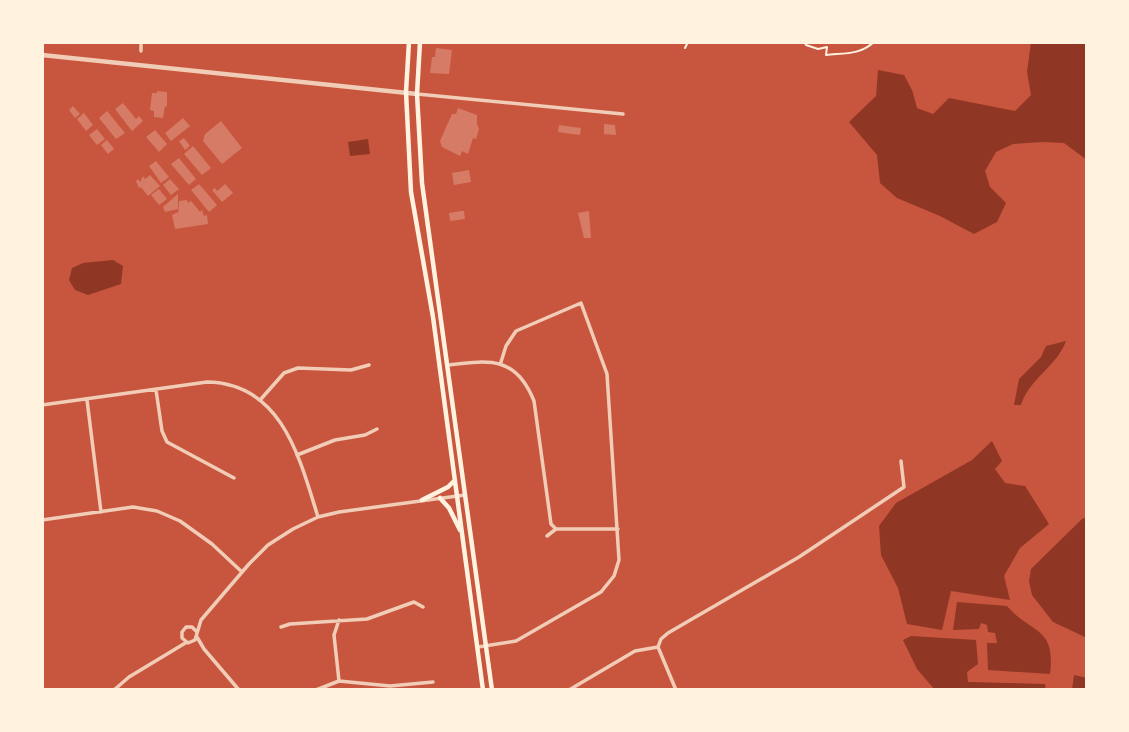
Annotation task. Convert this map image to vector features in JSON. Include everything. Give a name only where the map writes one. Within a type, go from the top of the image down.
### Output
[{"type":"main road","points":[[409,42],[406,92],[411,192],[433,317],[483,690]]},
{"type":"main road","points":[[420,42],[417,94],[422,183],[492,690]]},
{"type":"main road","points":[[422,500],[448,487],[455,479]]},
{"type":"main road","points":[[440,498],[449,508],[463,537]]},
{"type":"street","points":[[141,42],[141,51]]},
{"type":"street","points":[[42,55],[623,114]]},
{"type":"street","points":[[478,647],[516,640],[601,592],[614,576],[619,560],[607,374],[580,303],[516,331],[506,346],[501,362]]},
{"type":"street","points":[[448,365],[485,360],[501,362],[527,382],[534,401],[551,524],[556,529]]},
{"type":"street","points":[[261,399],[284,373],[298,368],[351,370],[369,365]]},
{"type":"street","points":[[42,405],[156,390],[230,384],[261,399],[277,416],[297,454],[318,517]]},
{"type":"street","points":[[156,390],[162,431],[167,442],[234,478]]},
{"type":"street","points":[[87,400],[101,512]]},
{"type":"street","points":[[297,454],[335,440],[365,435],[377,429]]},
{"type":"street","points":[[676,690],[658,647],[661,639],[799,557],[904,487],[901,461]]},
{"type":"street","points":[[174,648],[184,629],[201,620],[255,557],[276,539],[318,517],[339,512],[465,495]]},
{"type":"street","points":[[42,520],[134,507],[157,510],[180,521],[203,537],[242,573]]},
{"type":"street","points":[[547,536],[556,529],[618,529]]},
{"type":"street","points":[[281,627],[339,620],[367,620],[414,601],[423,607]]},
{"type":"street","points":[[114,690],[174,648],[189,642],[197,634],[201,620]]},
{"type":"street","points":[[339,620],[334,635],[339,681]]},
{"type":"street","points":[[190,627],[197,634],[204,649],[239,690]]},
{"type":"street","points":[[181,637],[204,649]]},
{"type":"street","points":[[569,690],[635,651],[658,647]]},
{"type":"street","points":[[316,690],[339,681],[390,688],[433,682]]},
{"type":"path","points":[[684,48],[688,42]]},
{"type":"path","points":[[804,42],[814,48],[827,47],[826,55],[856,53],[874,42]]},
{"type":"shaded area","points":[[1031,42],[1087,42],[1087,160],[1064,143],[1013,144],[996,152],[985,171],[990,187],[1006,203],[997,222],[974,234],[897,198],[880,183],[877,155],[849,122],[876,96],[878,70],[904,75],[917,108],[933,114],[949,98],[1015,111],[1031,95],[1027,72]]},
{"type":"shaded area","points":[[368,139],[370,154],[350,156],[348,142]]},
{"type":"shaded area","points":[[113,260],[123,266],[121,284],[88,295],[75,290],[69,280],[72,268],[83,263]]},
{"type":"shaded area","points":[[1066,341],[1056,358],[1030,388],[1021,405],[1014,405],[1019,379],[1041,357],[1046,346]]},
{"type":"shaded area","points":[[992,441],[1002,461],[995,469],[1005,483],[1025,486],[1049,524],[1020,548],[1004,576],[1010,600],[951,591],[942,630],[907,624],[898,588],[881,555],[879,526],[896,503],[972,460]]},
{"type":"shaded area","points":[[1087,517],[1087,638],[1053,622],[1032,595],[1029,581],[1031,569]]},
{"type":"shaded area","points":[[957,602],[1007,606],[1046,639],[1051,658],[1050,674],[988,670],[987,643],[997,643],[995,633],[988,632],[987,625],[981,623],[979,629],[953,630]]},
{"type":"shaded area","points":[[911,636],[976,640],[978,664],[967,672],[968,682],[1045,684],[1046,690],[935,690],[917,669],[903,640]]},
{"type":"shaded area","points":[[1074,675],[1087,678],[1087,690],[1072,690]]},
{"type":"building","points":[[436,48],[452,50],[449,74],[430,73]]},
{"type":"building","points":[[167,92],[167,107],[165,106],[163,118],[154,117],[154,111],[150,110],[152,93]]},
{"type":"building","points":[[123,103],[136,119],[139,116],[143,121],[132,131],[115,109]]},
{"type":"building","points":[[73,106],[80,114],[75,118],[69,110]]},
{"type":"building","points":[[458,108],[477,115],[479,129],[468,154],[462,151],[460,156],[442,147],[440,141],[452,114],[456,114]]},
{"type":"building","points":[[107,111],[125,133],[116,139],[99,118]]},
{"type":"building","points":[[84,113],[93,125],[86,131],[77,119]]},
{"type":"building","points":[[183,118],[190,126],[171,141],[165,133]]},
{"type":"building","points":[[221,121],[242,148],[222,164],[203,141],[205,134]]},
{"type":"building","points":[[604,124],[615,125],[616,135],[604,134]]},
{"type":"building","points":[[559,125],[581,128],[580,135],[558,132]]},
{"type":"building","points":[[97,129],[105,139],[97,145],[89,135]]},
{"type":"building","points":[[155,130],[167,144],[159,152],[146,137]]},
{"type":"building","points":[[184,138],[190,146],[185,150],[179,141]]},
{"type":"building","points":[[107,140],[114,149],[108,154],[101,145]]},
{"type":"building","points":[[193,146],[211,168],[202,175],[184,154]]},
{"type":"building","points":[[179,158],[196,179],[189,185],[171,164]]},
{"type":"building","points":[[156,161],[169,177],[161,183],[149,166]]},
{"type":"building","points":[[469,170],[471,182],[454,185],[452,173]]},
{"type":"building","points":[[150,175],[160,186],[148,196],[136,181],[138,179],[140,182],[143,176],[145,179]]},
{"type":"building","points":[[170,179],[179,189],[171,195],[163,185]]},
{"type":"building","points":[[199,184],[217,205],[209,212],[191,190]]},
{"type":"building","points":[[225,184],[233,193],[222,202],[212,190],[215,188],[217,191]]},
{"type":"building","points":[[159,189],[167,199],[159,205],[151,195]]},
{"type":"building","points":[[178,194],[178,209],[165,212],[163,207]]},
{"type":"building","points":[[187,200],[200,212],[202,210],[204,216],[207,215],[208,224],[175,229],[172,215],[178,212],[178,216],[179,201]]},
{"type":"building","points":[[464,211],[465,219],[450,221],[449,213]]},
{"type":"building","points":[[589,211],[591,238],[584,238],[578,213]]}]
